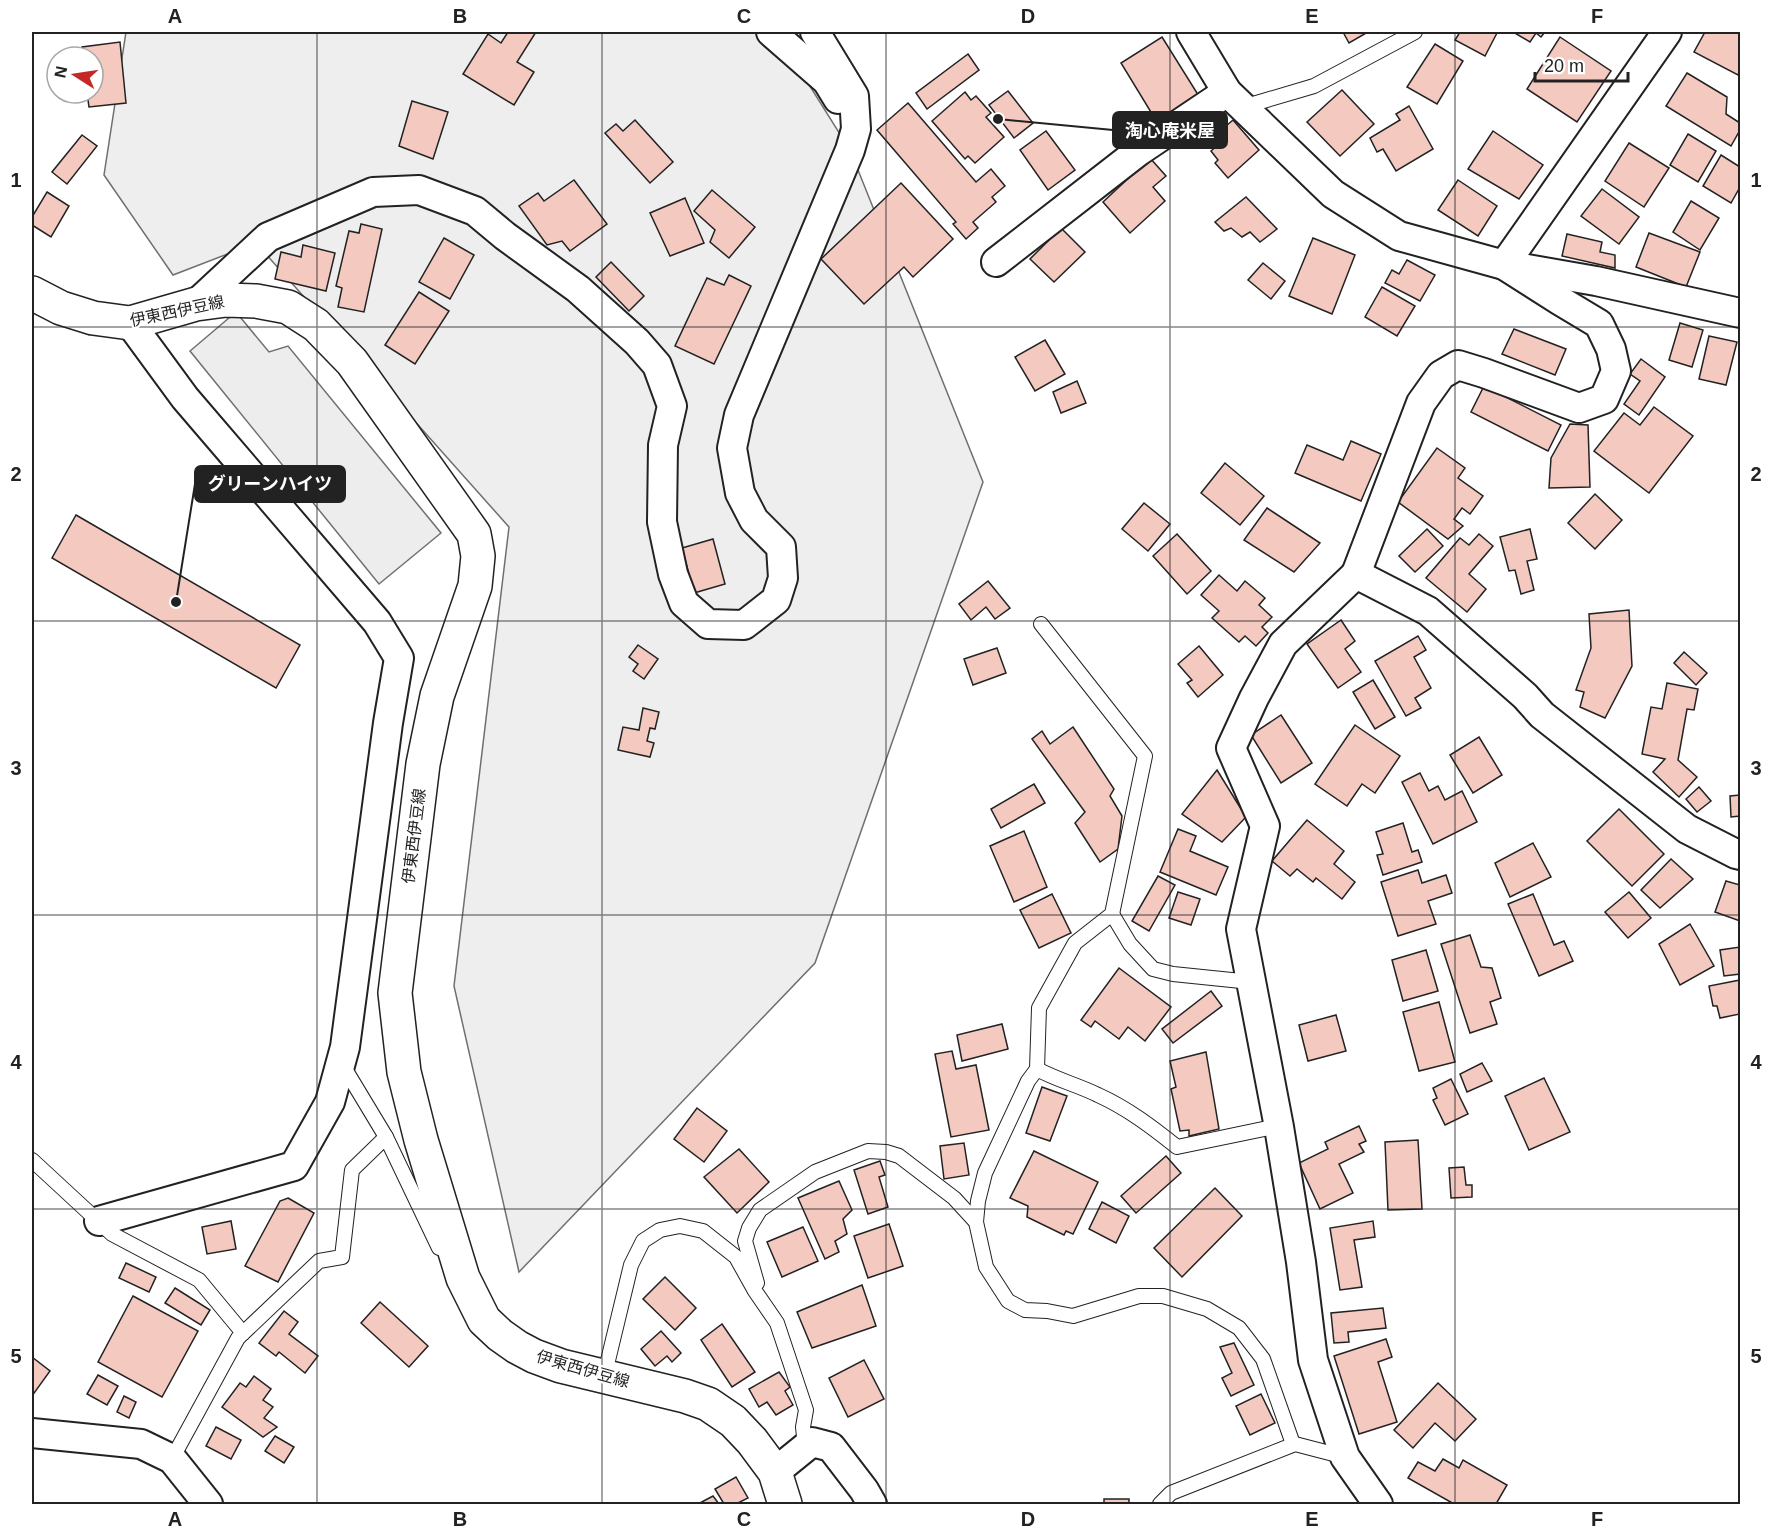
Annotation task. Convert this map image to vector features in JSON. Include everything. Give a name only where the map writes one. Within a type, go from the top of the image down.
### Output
[{"type":"main road","name":"伊東西伊豆線","points":[[32,293],[61,308],[93,318],[130,323],[196,304],[226,300],[256,301],[288,307],[316,325],[352,362],[474,534],[478,556],[475,586],[437,696],[423,764],[395,993],[404,1072],[421,1140],[463,1278],[484,1320],[517,1347],[561,1366],[685,1396],[708,1404],[733,1421],[752,1441],[775,1472],[785,1504]]},
{"type":"street","points":[[771,32],[828,81],[856,129]]},
{"type":"street","points":[[196,304],[268,237],[374,192],[419,190],[475,211],[505,236],[578,289],[637,342],[657,365],[672,406],[663,445],[662,522],[673,574],[684,603],[708,624],[744,625],[776,600],[783,578],[781,547],[754,520],[740,493],[732,448],[739,415],[820,224],[850,150],[856,129],[854,96],[815,32]]},
{"type":"street","points":[[1191,32],[1235,100],[1333,194],[1399,236],[1504,265],[1596,280],[1740,313]]},
{"type":"street","points":[[1504,265],[1667,32]]},
{"type":"street","points":[[996,262],[1139,151],[1235,100]]},
{"type":"street","points":[[1378,1504],[1345,1457],[1313,1360],[1301,1262],[1241,929],[1265,826],[1232,748],[1254,698],[1283,644],[1356,574],[1421,403],[1441,375],[1458,365],[1579,408],[1604,399],[1616,371],[1611,349],[1599,324],[1504,265]]},
{"type":"street","points":[[99,1221],[294,1166],[330,1102],[345,1047],[388,723],[399,658],[377,622],[185,398],[130,323]]},
{"type":"street","points":[[1356,574],[1428,611],[1525,696],[1542,715],[1687,829],[1740,855]]},
{"type":"street","points":[[32,1433],[141,1444],[172,1459],[208,1504]]},
{"type":"street","points":[[775,1472],[812,1442],[831,1447],[872,1504]]},
{"type":"lane","points":[[1235,100],[1314,86],[1415,32]]},
{"type":"lane","points":[[1041,624],[1145,756],[1112,914],[1075,943],[1039,1008],[1037,1069],[1028,1081],[985,1173],[978,1201],[976,1222],[986,1267],[1008,1301],[1025,1310],[1073,1316],[1139,1296],[1163,1296],[1207,1309],[1239,1328],[1263,1359],[1293,1444]]},
{"type":"lane","points":[[1112,914],[1131,944],[1153,969],[1173,974],[1251,982]]},
{"type":"lane","points":[[341,1063],[386,1137],[442,1254],[456,1256]]},
{"type":"lane","points":[[1037,1069],[1099,1095],[1142,1119],[1177,1147],[1278,1125]]},
{"type":"lane","points":[[172,1459],[238,1338],[319,1261],[342,1257],[352,1170],[386,1137]]},
{"type":"lane","points":[[762,1300],[745,1241],[749,1228],[760,1210],[815,1172],[868,1151],[886,1152],[899,1156],[954,1198],[976,1222]]},
{"type":"lane","points":[[32,1160],[112,1234],[199,1280],[243,1333]]},
{"type":"lane","points":[[604,1377],[631,1265],[643,1241],[660,1230],[680,1226],[703,1231],[736,1257],[777,1323],[806,1410],[803,1427],[805,1446]]},
{"type":"lane","points":[[1160,1504],[1171,1493],[1293,1444],[1345,1457]]},
{"type":"shaded area","points":[[126,32],[776,32],[850,150],[983,482],[815,963],[519,1272],[454,986],[509,527],[256,243],[173,275],[104,175]]},
{"type":"shaded area","points":[[236,312],[269,352],[288,346],[441,533],[379,584],[190,351]]},
{"type":"building","points":[[508,32],[536,32],[517,62],[534,72],[514,105],[463,74],[488,34],[501,43]]},
{"type":"building","points":[[1343,32],[1368,32],[1349,43]]},
{"type":"building","points":[[1460,32],[1497,33],[1485,56],[1455,40]]},
{"type":"building","points":[[1513,32],[1545,32],[1541,37],[1536,33],[1530,42]]},
{"type":"building","points":[[1705,32],[1740,32],[1738,75],[1694,52]]},
{"type":"building","points":[[1162,37],[1202,101],[1160,127],[1121,63]]},
{"type":"building","points":[[1560,37],[1611,71],[1577,122],[1527,89]]},
{"type":"building","points":[[120,42],[126,103],[89,107],[89,105],[105,105],[105,45],[97,45]]},
{"type":"building","points":[[1435,44],[1463,61],[1437,104],[1407,87]]},
{"type":"building","points":[[968,54],[979,70],[927,109],[916,93]]},
{"type":"building","points":[[1687,73],[1727,97],[1726,114],[1740,123],[1740,130],[1731,146],[1666,106]]},
{"type":"building","points":[[1342,90],[1374,124],[1340,156],[1307,122]]},
{"type":"building","points":[[1008,91],[1033,123],[1014,138],[989,105]]},
{"type":"building","points":[[965,92],[971,100],[976,96],[991,113],[986,117],[1004,137],[975,163],[968,156],[965,159],[932,121]]},
{"type":"building","points":[[412,101],[448,112],[433,159],[399,146]]},
{"type":"building","points":[[908,103],[976,182],[991,169],[1005,186],[992,197],[996,202],[973,222],[978,228],[966,239],[953,224],[956,222],[877,130]]},
{"type":"building","points":[[1409,106],[1433,149],[1396,171],[1383,149],[1377,152],[1370,138],[1400,120],[1396,114]]},
{"type":"building","points":[[635,120],[673,162],[650,183],[605,133],[616,124],[623,131]]},
{"type":"building","points":[[1233,120],[1259,150],[1228,178],[1215,163],[1218,160],[1211,151],[1219,144],[1213,137]]},
{"type":"building","points":[[1046,131],[1075,170],[1048,190],[1020,150]]},
{"type":"building","points":[[1493,131],[1543,165],[1519,199],[1468,169]]},
{"type":"building","points":[[1688,134],[1716,151],[1698,182],[1670,165]]},
{"type":"building","points":[[82,135],[97,146],[67,184],[52,172]]},
{"type":"building","points":[[1629,143],[1669,168],[1644,207],[1605,181]]},
{"type":"building","points":[[1721,155],[1740,167],[1740,187],[1731,203],[1703,186]]},
{"type":"building","points":[[1150,158],[1166,176],[1153,187],[1165,201],[1130,233],[1103,202]]},
{"type":"building","points":[[574,180],[607,224],[570,251],[562,241],[547,245],[519,206],[538,193],[544,201]]},
{"type":"building","points":[[1458,180],[1497,206],[1478,236],[1438,210]]},
{"type":"building","points":[[901,183],[953,239],[913,277],[904,267],[864,304],[821,259]]},
{"type":"building","points":[[1602,189],[1639,217],[1619,244],[1581,216]]},
{"type":"building","points":[[712,190],[755,227],[729,258],[710,242],[715,230],[694,211]]},
{"type":"building","points":[[47,192],[69,206],[51,237],[32,225],[32,217]]},
{"type":"building","points":[[1246,197],[1277,229],[1260,242],[1250,232],[1242,237],[1231,228],[1224,231],[1215,222]]},
{"type":"building","points":[[685,198],[704,243],[670,256],[650,213]]},
{"type":"building","points":[[1691,201],[1719,218],[1700,250],[1673,232]]},
{"type":"building","points":[[361,224],[382,229],[364,312],[338,307],[342,288],[336,286],[349,231],[359,233]]},
{"type":"building","points":[[1061,228],[1085,252],[1054,282],[1030,259]]},
{"type":"building","points":[[1649,233],[1700,252],[1686,287],[1636,267]]},
{"type":"building","points":[[1567,234],[1602,242],[1600,252],[1615,255],[1615,268],[1562,256]]},
{"type":"building","points":[[444,238],[474,255],[450,299],[419,282]]},
{"type":"building","points":[[1313,238],[1355,255],[1332,314],[1289,296]]},
{"type":"building","points":[[303,245],[335,253],[326,291],[275,279],[281,252],[301,257]]},
{"type":"building","points":[[1407,260],[1435,275],[1420,301],[1385,283],[1392,270],[1399,274]]},
{"type":"building","points":[[611,262],[644,296],[629,311],[596,277]]},
{"type":"building","points":[[1263,263],[1285,281],[1271,299],[1248,280]]},
{"type":"building","points":[[729,275],[751,286],[714,364],[675,346],[707,278],[724,285]]},
{"type":"building","points":[[1382,287],[1415,306],[1397,336],[1365,317]]},
{"type":"building","points":[[419,292],[449,311],[415,364],[385,345]]},
{"type":"building","points":[[1680,323],[1703,330],[1692,367],[1669,360]]},
{"type":"building","points":[[1514,329],[1566,349],[1555,375],[1502,354]]},
{"type":"building","points":[[1709,336],[1737,342],[1726,385],[1699,379]]},
{"type":"building","points":[[1045,340],[1065,374],[1035,391],[1015,357]]},
{"type":"building","points":[[1641,359],[1665,377],[1639,415],[1624,404],[1640,381],[1630,374]]},
{"type":"building","points":[[1077,381],[1086,403],[1061,413],[1053,392]]},
{"type":"building","points":[[1484,386],[1561,425],[1548,451],[1471,412]]},
{"type":"building","points":[[1654,407],[1693,436],[1649,493],[1594,451],[1624,413],[1640,425]]},
{"type":"building","points":[[1570,424],[1588,425],[1590,487],[1549,488],[1551,458]]},
{"type":"building","points":[[1351,441],[1381,454],[1361,501],[1295,473],[1307,445],[1343,460]]},
{"type":"building","points":[[1437,448],[1465,468],[1458,478],[1483,496],[1470,514],[1462,508],[1454,519],[1463,526],[1448,539],[1398,502]]},
{"type":"building","points":[[1225,463],[1264,496],[1240,525],[1201,493]]},
{"type":"building","points":[[1595,494],[1622,520],[1595,549],[1568,523]]},
{"type":"building","points":[[1144,503],[1170,524],[1148,551],[1122,529]]},
{"type":"building","points":[[1267,508],[1320,543],[1294,572],[1244,540]]},
{"type":"building","points":[[76,515],[300,645],[276,688],[52,558]]},
{"type":"building","points":[[1427,529],[1443,546],[1415,572],[1399,556]]},
{"type":"building","points":[[1530,529],[1537,559],[1527,561],[1534,590],[1521,594],[1515,570],[1509,571],[1500,537]]},
{"type":"building","points":[[1177,534],[1211,571],[1187,594],[1153,556]]},
{"type":"building","points":[[1479,534],[1493,546],[1469,574],[1486,589],[1467,612],[1426,578],[1460,538],[1469,545]]},
{"type":"building","points":[[713,539],[725,584],[694,593],[682,548]]},
{"type":"building","points":[[1219,575],[1237,591],[1245,581],[1265,598],[1259,605],[1272,617],[1262,627],[1268,633],[1256,646],[1245,636],[1239,642],[1212,618],[1219,611],[1201,595]]},
{"type":"building","points":[[988,581],[1010,608],[995,619],[986,607],[971,620],[959,604]]},
{"type":"building","points":[[1629,610],[1632,666],[1605,718],[1580,707],[1584,692],[1576,690],[1591,648],[1589,614]]},
{"type":"building","points":[[1341,620],[1355,641],[1345,649],[1361,672],[1338,688],[1307,644]]},
{"type":"building","points":[[1418,636],[1426,650],[1414,657],[1431,688],[1415,698],[1421,708],[1406,716],[1375,661]]},
{"type":"building","points":[[638,645],[658,659],[644,679],[633,671],[638,664],[629,657]]},
{"type":"building","points":[[1199,646],[1223,675],[1198,697],[1187,683],[1192,680],[1178,664]]},
{"type":"building","points":[[997,648],[1006,673],[973,685],[964,659]]},
{"type":"building","points":[[1684,652],[1707,673],[1696,685],[1674,663]]},
{"type":"building","points":[[1373,680],[1395,717],[1375,729],[1353,692]]},
{"type":"building","points":[[1667,683],[1698,689],[1694,710],[1687,709],[1678,760],[1697,777],[1679,797],[1653,772],[1665,759],[1642,754],[1651,707],[1662,709]]},
{"type":"building","points":[[643,708],[659,712],[655,729],[650,728],[647,741],[654,743],[650,757],[618,750],[623,727],[639,730]]},
{"type":"building","points":[[1281,715],[1312,763],[1281,783],[1251,735]]},
{"type":"building","points":[[1355,725],[1400,756],[1375,793],[1362,784],[1347,806],[1315,784]]},
{"type":"building","points":[[1073,727],[1114,789],[1110,796],[1122,816],[1118,849],[1100,862],[1075,823],[1085,812],[1032,739],[1042,731],[1050,744]]},
{"type":"building","points":[[1479,737],[1502,775],[1473,793],[1450,755]]},
{"type":"building","points":[[1217,770],[1246,817],[1222,842],[1182,814]]},
{"type":"building","points":[[1420,773],[1429,791],[1438,786],[1445,800],[1462,791],[1477,822],[1433,844],[1402,782]]},
{"type":"building","points":[[1034,784],[1045,803],[1001,828],[991,809]]},
{"type":"building","points":[[1699,787],[1711,801],[1697,812],[1686,799]]},
{"type":"building","points":[[1740,795],[1740,816],[1731,817],[1730,796]]},
{"type":"building","points":[[1619,809],[1664,854],[1632,886],[1587,841]]},
{"type":"building","points":[[1307,820],[1344,851],[1334,864],[1355,882],[1342,899],[1316,878],[1313,882],[1297,869],[1290,876],[1272,861]]},
{"type":"building","points":[[1403,823],[1412,852],[1418,850],[1422,862],[1383,875],[1377,855],[1383,854],[1376,832]]},
{"type":"building","points":[[1178,829],[1196,836],[1190,851],[1228,867],[1216,895],[1160,872]]},
{"type":"building","points":[[1024,831],[1047,887],[1014,902],[990,846]]},
{"type":"building","points":[[1533,843],[1551,877],[1510,897],[1495,863]]},
{"type":"building","points":[[1671,859],[1693,879],[1660,908],[1641,890]]},
{"type":"building","points":[[1418,870],[1422,883],[1446,875],[1452,893],[1428,901],[1436,924],[1398,936],[1381,882]]},
{"type":"building","points":[[1158,876],[1175,885],[1149,931],[1132,921]]},
{"type":"building","points":[[1726,881],[1740,885],[1740,921],[1715,912]]},
{"type":"building","points":[[1178,892],[1200,899],[1191,925],[1169,918]]},
{"type":"building","points":[[1629,892],[1651,918],[1628,938],[1605,912]]},
{"type":"building","points":[[1052,894],[1071,933],[1039,948],[1020,910]]},
{"type":"building","points":[[1533,894],[1554,945],[1564,941],[1573,961],[1539,976],[1508,904]]},
{"type":"building","points":[[1690,924],[1714,966],[1680,985],[1659,944]]},
{"type":"building","points":[[1470,935],[1481,967],[1492,968],[1501,998],[1490,1002],[1497,1024],[1470,1033],[1441,944]]},
{"type":"building","points":[[1740,947],[1740,974],[1724,976],[1720,950]]},
{"type":"building","points":[[1426,950],[1438,991],[1403,1001],[1392,960]]},
{"type":"building","points":[[1119,968],[1171,1007],[1145,1041],[1128,1027],[1119,1039],[1095,1021],[1091,1027],[1081,1020]]},
{"type":"building","points":[[1740,980],[1740,1014],[1720,1018],[1717,1006],[1713,1006],[1709,986]]},
{"type":"building","points":[[1211,991],[1222,1006],[1173,1043],[1162,1029]]},
{"type":"building","points":[[1439,1002],[1455,1062],[1419,1071],[1403,1012]]},
{"type":"building","points":[[1336,1015],[1346,1051],[1308,1061],[1299,1025]]},
{"type":"building","points":[[1002,1024],[1008,1049],[962,1061],[957,1035]]},
{"type":"building","points":[[952,1051],[956,1069],[976,1065],[989,1130],[951,1137],[935,1054]]},
{"type":"building","points":[[1206,1052],[1219,1129],[1189,1136],[1189,1130],[1180,1131],[1171,1089],[1176,1087],[1170,1061]]},
{"type":"building","points":[[1482,1063],[1492,1081],[1467,1092],[1460,1074]]},
{"type":"building","points":[[1544,1078],[1570,1132],[1529,1150],[1505,1096]]},
{"type":"building","points":[[1451,1079],[1468,1114],[1445,1125],[1433,1100],[1437,1098],[1433,1088]]},
{"type":"building","points":[[1042,1087],[1067,1096],[1050,1141],[1026,1133]]},
{"type":"building","points":[[697,1108],[727,1131],[704,1162],[674,1139]]},
{"type":"building","points":[[1359,1126],[1366,1141],[1359,1144],[1364,1152],[1339,1164],[1353,1193],[1320,1209],[1299,1163],[1328,1149],[1325,1142]]},
{"type":"building","points":[[1418,1140],[1422,1209],[1388,1210],[1385,1142]]},
{"type":"building","points":[[964,1143],[969,1175],[944,1179],[940,1146]]},
{"type":"building","points":[[739,1149],[769,1182],[737,1213],[704,1177]]},
{"type":"building","points":[[1034,1151],[1098,1182],[1073,1234],[1066,1231],[1064,1235],[1027,1217],[1028,1206],[1010,1198]]},
{"type":"building","points":[[1166,1156],[1181,1173],[1136,1213],[1121,1196]]},
{"type":"building","points":[[880,1161],[885,1175],[879,1177],[888,1207],[868,1214],[854,1170]]},
{"type":"building","points":[[1464,1167],[1466,1185],[1472,1185],[1472,1197],[1451,1198],[1449,1168]]},
{"type":"building","points":[[839,1181],[852,1210],[843,1219],[847,1234],[835,1241],[839,1252],[825,1259],[798,1198]]},
{"type":"building","points":[[1215,1188],[1242,1216],[1182,1277],[1154,1248]]},
{"type":"building","points":[[288,1198],[314,1213],[278,1282],[245,1266],[280,1201]]},
{"type":"building","points":[[1102,1202],[1129,1216],[1116,1243],[1089,1229]]},
{"type":"building","points":[[231,1221],[236,1249],[207,1254],[202,1227]]},
{"type":"building","points":[[1373,1221],[1375,1237],[1354,1240],[1362,1287],[1340,1290],[1330,1228]]},
{"type":"building","points":[[889,1224],[903,1266],[868,1278],[854,1236]]},
{"type":"building","points":[[803,1227],[818,1261],[782,1277],[767,1242]]},
{"type":"building","points":[[126,1263],[156,1277],[149,1292],[119,1278]]},
{"type":"building","points":[[665,1277],[696,1308],[675,1330],[643,1299]]},
{"type":"building","points":[[862,1285],[876,1326],[812,1348],[797,1312]]},
{"type":"building","points":[[175,1288],[210,1310],[201,1325],[165,1303]]},
{"type":"building","points":[[133,1296],[198,1331],[162,1397],[98,1362]]},
{"type":"building","points":[[380,1302],[428,1346],[409,1367],[361,1323]]},
{"type":"building","points":[[1383,1308],[1386,1328],[1348,1332],[1349,1342],[1334,1343],[1331,1313]]},
{"type":"building","points":[[284,1311],[298,1322],[289,1334],[318,1356],[305,1373],[279,1352],[276,1356],[259,1343]]},
{"type":"building","points":[[722,1324],[755,1372],[732,1387],[701,1340]]},
{"type":"building","points":[[661,1331],[681,1353],[672,1362],[667,1356],[655,1366],[641,1349]]},
{"type":"building","points":[[1386,1339],[1392,1357],[1378,1362],[1397,1422],[1359,1434],[1334,1356]]},
{"type":"building","points":[[1234,1343],[1254,1385],[1231,1396],[1222,1378],[1232,1373],[1220,1347]]},
{"type":"building","points":[[32,1357],[50,1371],[32,1396]]},
{"type":"building","points":[[864,1360],[884,1399],[848,1417],[829,1378]]},
{"type":"building","points":[[779,1372],[790,1387],[785,1391],[793,1405],[776,1415],[767,1402],[759,1407],[749,1389]]},
{"type":"building","points":[[98,1375],[118,1386],[107,1405],[87,1394]]},
{"type":"building","points":[[254,1376],[271,1389],[263,1400],[273,1407],[264,1418],[277,1427],[263,1437],[222,1407],[240,1383],[246,1387]]},
{"type":"building","points":[[1438,1383],[1476,1419],[1455,1441],[1435,1423],[1413,1448],[1394,1430]]},
{"type":"building","points":[[1261,1394],[1275,1423],[1250,1435],[1236,1406]]},
{"type":"building","points":[[124,1396],[136,1402],[129,1418],[117,1412]]},
{"type":"building","points":[[216,1427],[241,1440],[231,1459],[206,1446]]},
{"type":"building","points":[[275,1436],[294,1447],[284,1463],[265,1451]]},
{"type":"building","points":[[1443,1459],[1459,1468],[1463,1460],[1507,1485],[1496,1504],[1454,1504],[1408,1478],[1418,1462],[1435,1471]]},
{"type":"building","points":[[736,1477],[748,1498],[736,1504],[724,1504],[715,1489]]},
{"type":"building","points":[[713,1496],[719,1504],[698,1504]]},
{"type":"building","points":[[1104,1499],[1129,1499],[1129,1504],[1104,1504]]},
{"type":"place","name":"淘心庵米屋","points":[[998,119]]},
{"type":"place","name":"グリーンハイツ","points":[[176,602]]}]
